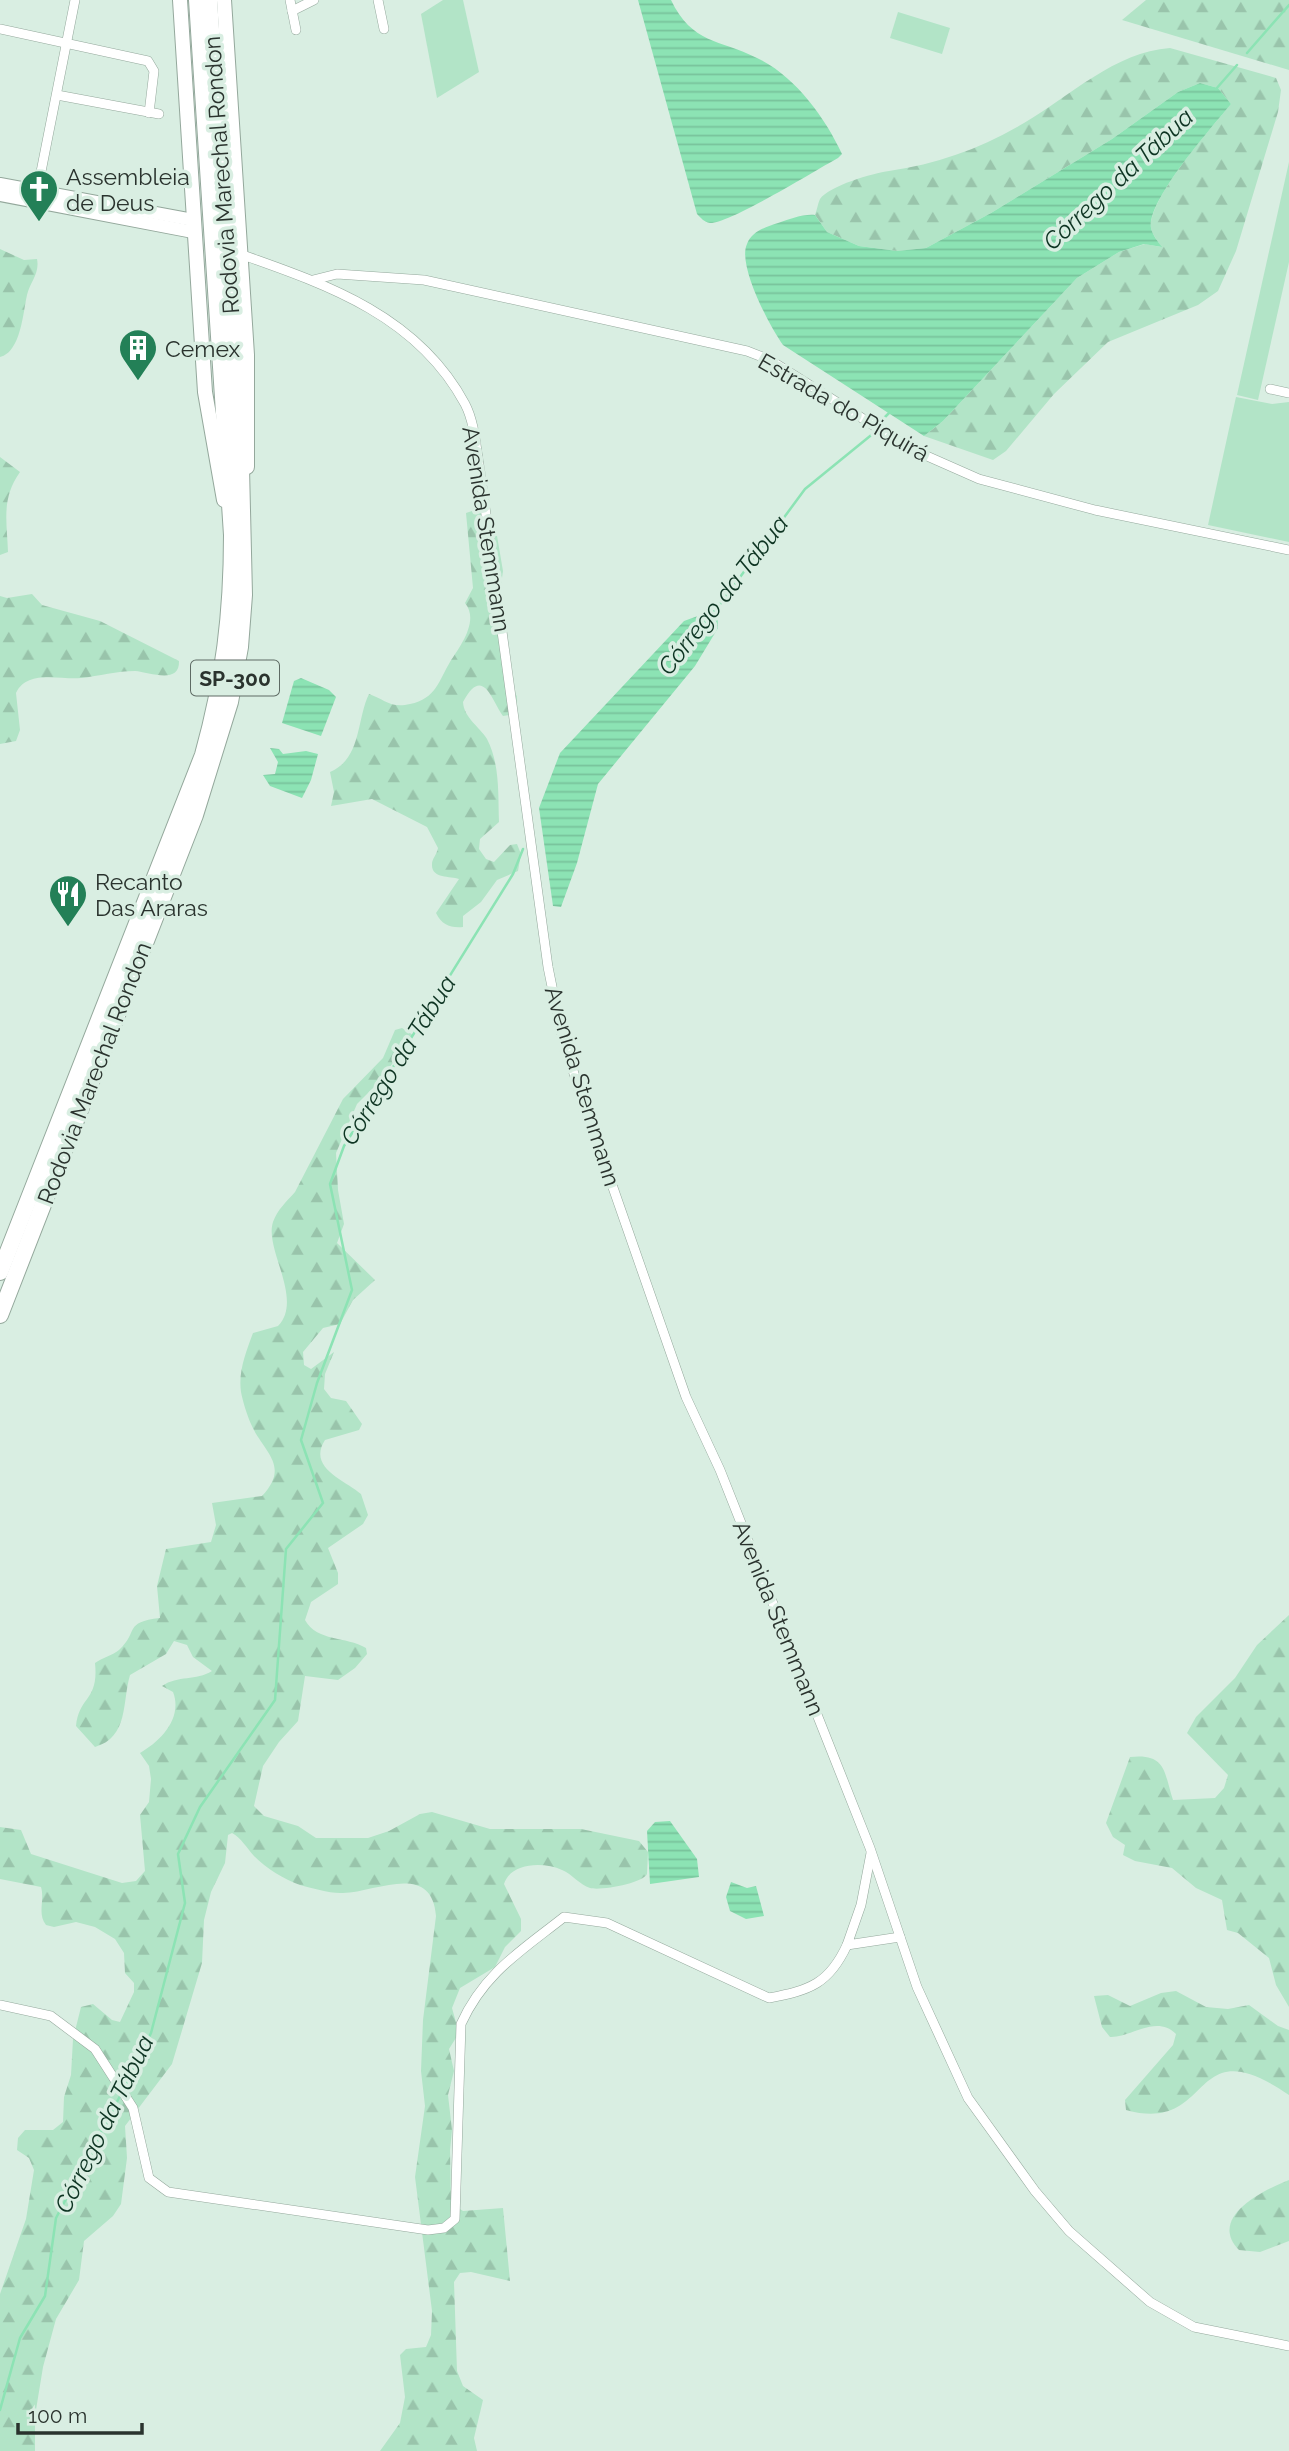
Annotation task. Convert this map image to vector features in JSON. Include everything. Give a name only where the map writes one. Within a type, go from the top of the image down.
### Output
[{"type":"highway","name":"Rodovia Marechal Rondon","points":[[0,1315],[214,759],[230,702],[240,647],[244,595],[237,534],[197,0]]},
{"type":"highway","name":"Rodovia Marechal Rondon","points":[[0,1272],[203,755],[219,699],[228,647],[237,534],[209,0]]},
{"type":"main road","points":[[180,0],[205,392],[237,534]]},
{"type":"main road","points":[[224,0],[249,421],[237,534]]},
{"type":"street","points":[[36,197],[75,0]]},
{"type":"street","points":[[290,0],[296,30]]},
{"type":"street","points":[[292,12],[314,0]]},
{"type":"street","points":[[378,0],[383,29]]},
{"type":"street","points":[[0,29],[148,61],[154,71],[154,113],[57,95]]},
{"type":"street","points":[[0,184],[36,197]]},
{"type":"street","points":[[0,195],[36,197],[193,226]]},
{"type":"street","name":"Avenida Stemmann","points":[[240,254],[313,280],[364,304],[399,325],[444,372],[470,418],[481,471],[548,967],[561,1031],[686,1397],[720,1470],[871,1852],[917,1987],[968,2098],[1035,2191],[1069,2231],[1150,2302],[1194,2327],[1289,2346]]},
{"type":"street","name":"Estrada do Piquirá","points":[[313,280],[337,274],[424,280],[747,351],[770,360],[911,449],[979,479],[1095,510],[1289,550]]},
{"type":"street","points":[[1270,389],[1289,393]]},
{"type":"street","points":[[0,2005],[51,2016],[95,2049],[133,2108],[149,2178],[168,2192],[428,2230],[444,2228],[455,2219],[460,2024],[474,1996],[500,1967],[564,1917],[607,1923],[769,1998],[799,1993],[818,1984],[838,1965],[861,1905],[871,1852]]},
{"type":"street","points":[[847,1945],[900,1937]]},
{"type":"green space","points":[[443,0],[463,0],[479,72],[437,98],[421,14]]},
{"type":"green space","points":[[1146,0],[1289,0],[1289,70],[1122,20]]},
{"type":"green space","points":[[898,12],[950,28],[942,54],[890,38]]},
{"type":"green space","points":[[1170,48],[1276,78],[1281,90],[1278,112],[1236,251],[1218,291],[1198,305],[1108,342],[1054,394],[1006,451],[993,460],[924,436],[943,421],[1077,278],[1119,252],[1145,244],[1161,247],[1151,228],[1160,200],[1183,164],[1231,104],[1218,88],[1200,83],[1178,92],[1112,139],[991,213],[926,248],[897,251],[859,246],[827,232],[815,215],[820,199],[832,189],[863,177],[925,164],[976,147],[1024,123],[1112,66],[1150,51]]},
{"type":"green space","points":[[1289,162],[1289,262],[1258,400],[1237,395]]},
{"type":"green space","points":[[0,249],[24,260],[37,259],[38,264],[27,295],[17,340],[7,354],[0,357]]},
{"type":"green space","points":[[1236,397],[1272,404],[1289,402],[1289,542],[1208,525]]},
{"type":"green space","points":[[0,457],[20,472],[8,501],[8,552],[0,555]]},
{"type":"green space","points":[[478,509],[495,524],[503,571],[499,599],[509,688],[517,696],[516,705],[509,715],[503,716],[491,695],[482,686],[476,686],[470,691],[463,702],[469,717],[487,739],[498,779],[499,822],[480,839],[479,849],[486,859],[494,862],[510,845],[517,844],[521,854],[518,871],[497,880],[481,902],[463,916],[463,927],[458,927],[444,923],[436,913],[459,879],[438,875],[433,869],[432,862],[438,848],[427,827],[372,799],[331,806],[334,792],[330,772],[348,758],[353,748],[369,694],[398,705],[426,698],[436,688],[463,642],[470,618],[465,603],[473,588],[466,513]]},
{"type":"green space","points":[[32,594],[42,605],[100,621],[179,661],[178,668],[175,673],[169,675],[128,671],[81,678],[45,677],[28,681],[16,693],[20,730],[16,741],[0,744],[0,596],[7,598]]},
{"type":"green space","points":[[402,1028],[413,1035],[379,1082],[357,1104],[336,1153],[338,1190],[344,1224],[337,1243],[375,1280],[353,1300],[340,1324],[323,1328],[303,1352],[304,1365],[311,1369],[334,1352],[325,1374],[324,1389],[331,1398],[346,1401],[362,1424],[359,1430],[325,1440],[321,1458],[330,1472],[361,1494],[368,1515],[363,1524],[328,1548],[338,1573],[338,1584],[311,1602],[305,1620],[317,1632],[366,1648],[367,1654],[355,1668],[338,1680],[305,1676],[298,1721],[279,1742],[263,1766],[254,1806],[264,1816],[298,1826],[316,1838],[368,1838],[389,1831],[420,1814],[432,1812],[490,1829],[581,1829],[639,1841],[648,1852],[647,1874],[630,1883],[595,1889],[586,1887],[555,1867],[538,1865],[513,1871],[504,1884],[521,1919],[521,1931],[505,1947],[495,1967],[460,1988],[452,2008],[459,2033],[449,2049],[454,2071],[448,2095],[452,2130],[451,2203],[463,2211],[503,2208],[510,2281],[471,2272],[460,2273],[454,2282],[457,2371],[463,2386],[483,2400],[474,2438],[477,2451],[380,2451],[400,2423],[405,2397],[400,2355],[406,2349],[426,2347],[431,2335],[432,2311],[415,2177],[425,2106],[421,2071],[423,2020],[436,1916],[432,1899],[424,1889],[414,1884],[386,1885],[338,1893],[300,1885],[264,1865],[232,1833],[228,1835],[225,1863],[211,1892],[204,1920],[202,1963],[172,2064],[125,2126],[127,2158],[121,2204],[113,2216],[84,2241],[79,2280],[56,2319],[43,2367],[35,2416],[35,2451],[0,2451],[0,2294],[26,2219],[34,2170],[29,2158],[17,2150],[18,2138],[25,2130],[53,2130],[63,2122],[64,2097],[71,2075],[73,2039],[81,2007],[93,2004],[112,2020],[120,2022],[134,1992],[134,1983],[125,1973],[124,1953],[115,1939],[95,1927],[76,1922],[54,1927],[46,1925],[42,1916],[41,1887],[0,1879],[0,1827],[21,1830],[31,1854],[122,1883],[136,1881],[145,1871],[140,1815],[149,1802],[151,1779],[149,1766],[140,1753],[168,1728],[175,1711],[173,1692],[162,1686],[174,1680],[212,1671],[193,1657],[187,1645],[174,1641],[166,1654],[130,1675],[119,1727],[106,1742],[95,1747],[76,1726],[78,1716],[92,1692],[95,1663],[119,1650],[136,1625],[160,1618],[157,1586],[166,1549],[211,1542],[216,1525],[212,1503],[262,1496],[270,1485],[274,1476],[272,1459],[256,1434],[240,1385],[243,1362],[253,1333],[278,1326],[285,1315],[287,1302],[274,1246],[273,1222],[295,1192],[343,1099],[383,1058],[395,1030]]},
{"type":"green space","points":[[1289,1615],[1289,2007],[1276,1985],[1269,1958],[1238,1933],[1227,1930],[1222,1900],[1196,1888],[1172,1868],[1135,1861],[1123,1855],[1125,1845],[1113,1837],[1106,1823],[1130,1757],[1151,1758],[1162,1767],[1173,1800],[1215,1798],[1224,1788],[1228,1775],[1187,1733],[1196,1717],[1235,1678],[1257,1645]]},
{"type":"green space","points":[[1176,1991],[1206,2007],[1228,2009],[1249,2005],[1278,2026],[1289,2030],[1289,2095],[1256,2077],[1233,2071],[1216,2076],[1175,2108],[1155,2114],[1126,2110],[1125,2100],[1173,2045],[1176,2034],[1168,2028],[1152,2026],[1110,2037],[1102,2027],[1094,1996],[1108,1995],[1130,2006],[1161,1993]]},
{"type":"green space","points":[[1289,2180],[1289,2241],[1260,2252],[1239,2250],[1231,2238],[1230,2227],[1234,2216],[1254,2198]]},
{"type":"water","points":[[638,0],[671,0],[679,14],[697,33],[771,65],[807,98],[827,126],[842,154],[735,215],[710,223],[703,220],[697,214]]},
{"type":"water","points":[[1200,83],[1218,88],[1231,104],[1183,164],[1159,200],[1151,228],[1162,247],[1144,244],[1119,252],[1077,278],[943,421],[924,436],[783,345],[763,311],[756,296],[745,254],[752,236],[760,230],[796,217],[815,215],[827,232],[859,246],[897,251],[926,248],[991,213],[1112,139],[1178,92]]},
{"type":"water","points":[[717,609],[718,628],[695,666],[598,784],[577,863],[561,907],[553,906],[539,808],[560,753],[684,621]]},
{"type":"water","points":[[301,678],[329,690],[336,697],[321,736],[282,723],[294,681]]},
{"type":"water","points":[[270,748],[279,749],[283,754],[306,751],[318,754],[311,780],[302,798],[270,786],[263,775],[275,774],[278,762]]},
{"type":"water","points":[[670,1821],[697,1859],[699,1877],[650,1884],[647,1831],[655,1822]]},
{"type":"water","points":[[731,1882],[747,1888],[756,1886],[764,1916],[746,1919],[730,1911],[726,1897]]},
{"type":"waterway","name":"Córrego da Tábua","points":[[1247,53],[1289,5]]},
{"type":"waterway","name":"Córrego da Tábua","points":[[1216,89],[1237,65]]},
{"type":"waterway","name":"Córrego da Tábua","points":[[885,417],[891,411]]},
{"type":"waterway","name":"Córrego da Tábua","points":[[715,611],[805,489],[875,432]]},
{"type":"waterway","name":"Córrego da Tábua","points":[[123,2090],[151,2033],[185,1903],[178,1854],[200,1807],[275,1700],[286,1549],[323,1503],[301,1440],[317,1383],[352,1290],[330,1184],[344,1146],[513,874],[523,849]]},
{"type":"waterway","name":"Córrego da Tábua","points":[[0,2410],[20,2338],[45,2296],[56,2218],[120,2096]]},
{"type":"place","name":"Assembleia de Deus","points":[[39,223]]},
{"type":"place","name":"Cemex","points":[[138,382]]},
{"type":"place","name":"Recanto Das Araras","points":[[68,928]]}]
